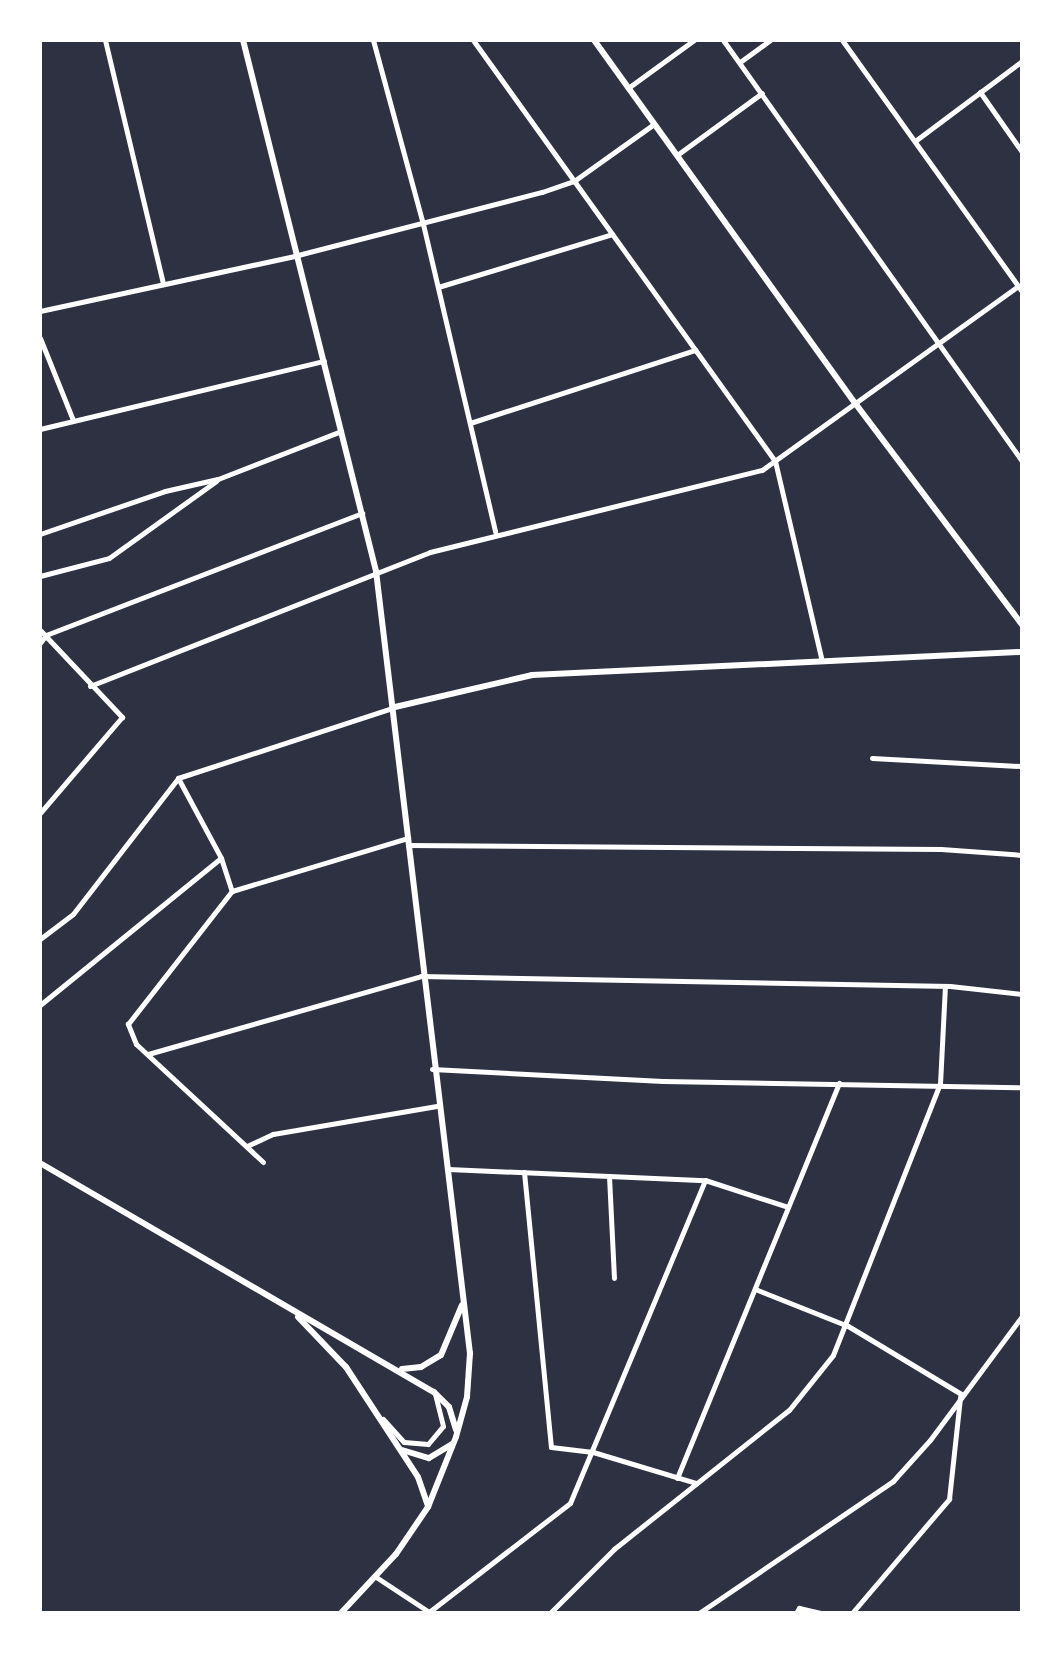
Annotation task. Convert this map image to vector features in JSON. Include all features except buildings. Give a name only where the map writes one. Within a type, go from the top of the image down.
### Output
[{"type":"street","points":[[105,40],[163,284]]},
{"type":"street","points":[[243,40],[376,571],[395,707],[421,976],[464,1299],[470,1373],[456,1436],[428,1507],[376,1577],[340,1613]]},
{"type":"street","points":[[373,40],[438,288],[495,534]]},
{"type":"street","points":[[473,40],[776,461],[822,661]]},
{"type":"street","points":[[594,40],[855,404],[1022,625]]},
{"type":"street","points":[[628,88],[694,40]]},
{"type":"street","points":[[723,40],[1022,461]]},
{"type":"street","points":[[740,62],[770,40]]},
{"type":"street","points":[[90,686],[376,571],[495,534],[762,470],[1020,288],[842,40]]},
{"type":"street","points":[[915,141],[1022,61]]},
{"type":"street","points":[[980,92],[1022,152]]},
{"type":"street","points":[[677,155],[762,93]]},
{"type":"street","points":[[40,311],[298,255],[574,180],[654,124]]},
{"type":"street","points":[[438,288],[612,234]]},
{"type":"street","points":[[40,338],[73,420]]},
{"type":"street","points":[[469,424],[695,350]]},
{"type":"street","points":[[40,428],[324,362]]},
{"type":"street","points":[[40,534],[164,491],[218,479],[342,431]]},
{"type":"street","points":[[40,576],[109,558],[218,479]]},
{"type":"street","points":[[43,633],[362,514]]},
{"type":"street","points":[[40,643],[43,633]]},
{"type":"street","points":[[40,812],[122,717],[43,633]]},
{"type":"street","points":[[40,938],[73,914],[178,778],[395,707],[532,675],[1022,652]]},
{"type":"street","points":[[872,758],[1022,766]]},
{"type":"street","points":[[178,778],[220,858],[232,891]]},
{"type":"street","points":[[263,1162],[129,1034],[128,1024],[232,891],[408,841],[940,849],[1022,855]]},
{"type":"street","points":[[40,1004],[220,858]]},
{"type":"street","points":[[148,1054],[421,976],[945,986],[1022,994]]},
{"type":"street","points":[[550,1613],[614,1549],[762,1434],[813,1385],[848,1326],[940,1084],[945,986]]},
{"type":"street","points":[[432,1069],[663,1080],[1022,1087]]},
{"type":"street","points":[[677,1478],[839,1083]]},
{"type":"street","points":[[246,1146],[274,1134],[437,1106]]},
{"type":"street","points":[[41,1163],[396,1368],[450,1406],[456,1436],[446,1451],[429,1458],[412,1456],[397,1445]]},
{"type":"street","points":[[446,1168],[705,1180],[788,1206]]},
{"type":"street","points":[[524,1172],[551,1448],[593,1452],[698,1484]]},
{"type":"street","points":[[609,1176],[614,1278]]},
{"type":"street","points":[[376,1577],[430,1612],[492,1559],[564,1511],[576,1493],[705,1180]]},
{"type":"street","points":[[754,1289],[848,1326],[960,1394]]},
{"type":"street","points":[[272,1298],[332,1349],[422,1484],[428,1507]]},
{"type":"street","points":[[396,1368],[420,1367],[441,1355],[454,1334],[464,1299]]},
{"type":"street","points":[[699,1613],[893,1481],[930,1440],[960,1394],[1022,1316]]},
{"type":"street","points":[[368,1401],[399,1438],[422,1446],[433,1441],[443,1426],[434,1392]]},
{"type":"street","points":[[852,1613],[949,1499],[960,1394]]},
{"type":"street","points":[[796,1613],[800,1608],[820,1613]]}]
